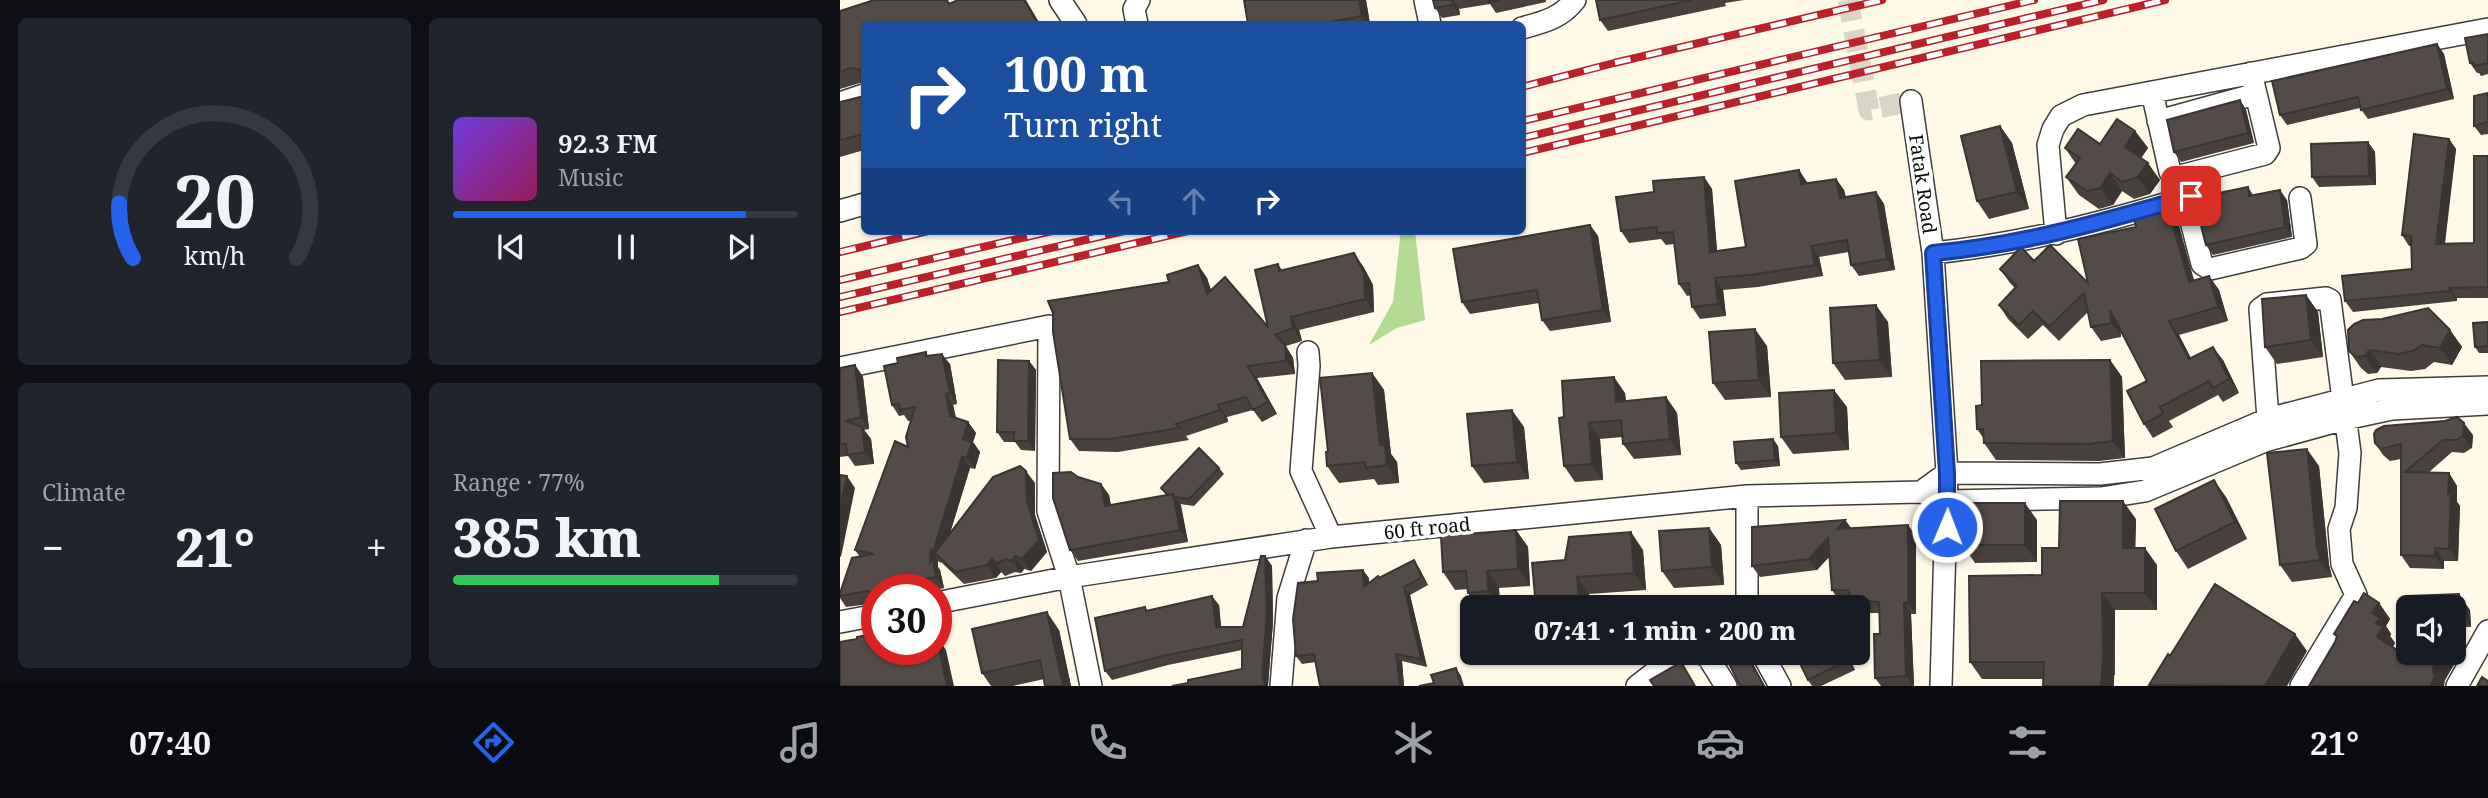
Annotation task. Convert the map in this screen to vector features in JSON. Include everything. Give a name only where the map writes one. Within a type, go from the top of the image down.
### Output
[{"type":"street","points":[[1060,0],[1074,21]]},
{"type":"street","points":[[1137,21],[1134,9],[1139,0]]},
{"type":"street","points":[[1425,0],[1429,21]]},
{"type":"street","points":[[1526,27],[1549,21],[1567,11],[1576,0]]},
{"type":"street","points":[[2158,121],[2254,84],[2488,29]]},
{"type":"street","points":[[2056,234],[2048,145],[2061,116],[2083,105],[2152,92],[2254,84]]},
{"type":"street","points":[[2152,92],[2170,172],[2176,177],[2264,154],[2269,148],[2254,84]]},
{"type":"street","points":[[840,103],[861,96]]},
{"type":"street","name":"Fatak Road","points":[[1912,102],[1933,253],[1947,473],[1941,686]]},
{"type":"street","points":[[1933,253],[1993,246],[2056,234],[2188,197],[2202,264],[2210,269],[2301,248],[2306,244],[2300,198]]},
{"type":"street","points":[[840,211],[861,205]]},
{"type":"street","points":[[2269,419],[2260,309],[2267,304],[2326,298],[2330,300],[2350,453],[2346,508],[2339,529],[2342,564],[2356,595],[2301,686]]},
{"type":"street","points":[[840,368],[1049,326],[1048,511],[1069,577],[1091,686]]},
{"type":"street","points":[[1308,352],[1301,471],[1331,537]]},
{"type":"street","points":[[2241,441],[2265,441],[2343,409],[2379,390],[2488,387]]},
{"type":"street","points":[[1921,492],[1947,473],[2156,477],[2241,441],[2269,419],[2343,409],[2488,404]]},
{"type":"street","name":"60 ft road","points":[[952,600],[1069,577],[1331,537],[1747,496],[1921,492],[1948,501],[2101,498],[2145,491],[2156,477]]},
{"type":"street","points":[[1747,496],[1747,595]]},
{"type":"street","points":[[1281,686],[1288,598],[1306,540]]},
{"type":"street","points":[[840,622],[861,618]]},
{"type":"street","points":[[2457,686],[2486,640]]},
{"type":"street","points":[[1637,686],[1664,665]]},
{"type":"street","points":[[1713,665],[1726,686]]},
{"type":"street","points":[[1769,665],[1780,686]]},
{"type":"green space","points":[[1400,235],[1415,235],[1425,320],[1397,328],[1369,345],[1393,302]]},
{"type":"building","points":[[874,0],[947,0],[949,4],[958,0],[1024,0],[1036,21],[861,21],[861,70],[850,68],[840,72],[840,11]]},
{"type":"building","points":[[1244,0],[1359,0],[1362,16],[1335,21],[1248,21]]},
{"type":"building","points":[[1433,0],[1452,0],[1453,5],[1435,8]]},
{"type":"building","points":[[1596,0],[1692,0],[1600,20]]},
{"type":"building","points":[[2488,34],[2488,63],[2474,66],[2474,63],[2470,63],[2465,38]]},
{"type":"building","points":[[2437,44],[2447,89],[2361,110],[2358,97],[2280,115],[2272,81]]},
{"type":"building","points":[[2488,93],[2488,122],[2474,126],[2474,96]]},
{"type":"building","points":[[861,97],[861,135],[840,140],[840,102]]},
{"type":"building","points":[[2240,100],[2248,133],[2174,152],[2167,120]]},
{"type":"building","points":[[2117,119],[2135,131],[2125,147],[2148,163],[2138,177],[2122,182],[2110,173],[2100,188],[2087,191],[2066,177],[2080,158],[2065,148],[2078,129],[2100,144]]},
{"type":"building","points":[[2000,126],[2017,192],[1977,201],[1961,136]]},
{"type":"building","points":[[2414,134],[2449,139],[2436,244],[2474,243],[2474,156],[2488,156],[2488,287],[2449,288],[2450,291],[2345,301],[2342,276],[2412,269],[2411,236],[2402,235]]},
{"type":"building","points":[[2368,142],[2369,176],[2312,177],[2311,144]]},
{"type":"building","points":[[1799,170],[1801,184],[1836,179],[1840,198],[1876,192],[1887,259],[1851,265],[1847,240],[1811,246],[1815,265],[1715,278],[1718,304],[1692,307],[1689,283],[1679,284],[1673,232],[1657,233],[1657,227],[1621,231],[1616,197],[1654,192],[1653,181],[1704,177],[1710,252],[1746,247],[1735,181]]},
{"type":"building","points":[[2248,187],[2249,196],[2280,190],[2285,227],[2206,245],[2194,198]]},
{"type":"building","points":[[2166,201],[2189,282],[2209,276],[2218,307],[2169,321],[2189,359],[2213,347],[2229,379],[2213,388],[2209,381],[2160,407],[2163,414],[2144,424],[2127,391],[2147,381],[2110,310],[2111,323],[2091,327],[2084,293],[2049,327],[2033,311],[2019,325],[1999,305],[2017,286],[2000,269],[2021,247],[2034,261],[2050,245],[2088,283],[2078,239],[2136,227],[2132,210]]},
{"type":"building","points":[[1590,225],[1603,310],[1542,320],[1537,290],[1462,302],[1453,249]]},
{"type":"building","points":[[1354,253],[1364,273],[1365,299],[1291,317],[1293,328],[1275,335],[1285,345],[1286,361],[1248,366],[1268,402],[1253,410],[1246,397],[1218,405],[1220,410],[1176,424],[1180,428],[1109,439],[1070,439],[1053,332],[1053,313],[1048,301],[1169,282],[1167,275],[1198,265],[1207,294],[1225,277],[1268,327],[1255,270],[1278,264],[1279,271]]},
{"type":"building","points":[[2306,295],[2311,340],[2265,347],[2262,299]]},
{"type":"building","points":[[1876,305],[1880,360],[1833,363],[1830,308]]},
{"type":"building","points":[[2428,308],[2450,330],[2440,348],[2422,345],[2413,351],[2399,354],[2369,350],[2365,356],[2356,357],[2349,351],[2348,330],[2354,324]]},
{"type":"building","points":[[2488,322],[2488,346],[2475,347],[2473,323]]},
{"type":"building","points":[[1755,329],[1759,380],[1713,383],[1709,332]]},
{"type":"building","points":[[926,352],[926,356],[942,354],[950,393],[946,394],[950,416],[968,422],[963,439],[972,442],[967,458],[962,457],[933,552],[931,550],[930,563],[933,559],[936,574],[861,574],[861,592],[840,596],[852,558],[874,554],[855,550],[895,441],[908,447],[906,437],[915,407],[900,410],[899,403],[892,405],[884,366],[898,363],[897,358]]},
{"type":"building","points":[[998,360],[1029,361],[1028,441],[1014,441],[1014,432],[997,432]]},
{"type":"building","points":[[2110,360],[2113,441],[2087,444],[1984,443],[1983,429],[1977,429],[1976,406],[1982,405],[1981,361]]},
{"type":"building","points":[[855,365],[861,417],[846,421],[862,427],[865,452],[847,455],[846,444],[840,444],[840,368]]},
{"type":"building","points":[[1372,373],[1380,445],[1385,445],[1387,465],[1366,468],[1365,462],[1327,466],[1328,452],[1320,378]]},
{"type":"building","points":[[1614,377],[1616,402],[1666,397],[1670,439],[1623,444],[1621,420],[1589,423],[1592,464],[1564,466],[1559,418],[1564,417],[1562,381]]},
{"type":"building","points":[[1834,390],[1836,433],[1781,437],[1779,393]]},
{"type":"building","points":[[1512,410],[1517,462],[1472,466],[1467,414]]},
{"type":"building","points":[[2457,417],[2464,423],[2463,436],[2456,440],[2443,440],[2405,472],[2449,473],[2449,549],[2435,548],[2435,556],[2401,555],[2401,444],[2381,449],[2375,443],[2374,434],[2384,426],[2445,421]]},
{"type":"building","points":[[1773,439],[1775,460],[1736,463],[1734,442]]},
{"type":"building","points":[[1199,448],[1219,468],[1189,499],[1168,495],[1161,488]]},
{"type":"building","points":[[2307,449],[2320,560],[2280,565],[2267,453]]},
{"type":"building","points":[[1020,466],[1026,471],[1027,502],[1039,540],[1022,559],[1015,556],[1012,561],[1006,559],[996,564],[992,559],[987,565],[955,572],[935,553],[993,477]]},
{"type":"building","points":[[1071,472],[1101,484],[1105,506],[1173,494],[1180,530],[1070,550],[1053,498],[1053,473]]},
{"type":"building","points":[[840,475],[847,476],[840,510]]},
{"type":"building","points":[[2214,480],[2235,522],[2176,551],[2155,509]]},
{"type":"building","points":[[2060,501],[2123,501],[2123,548],[2145,548],[2145,593],[2102,593],[2101,686],[2043,686],[2044,662],[1970,662],[1969,576],[2042,575],[2042,548],[2059,548]]},
{"type":"building","points":[[1962,503],[2025,503],[2025,545],[1963,545]]},
{"type":"building","points":[[1845,520],[1837,529],[1908,525],[1908,603],[1904,603],[1906,676],[1875,678],[1874,634],[1880,634],[1879,602],[1870,602],[1870,595],[1849,595],[1848,590],[1832,590],[1828,538],[1809,559],[1752,566],[1752,527]]},
{"type":"building","points":[[1709,528],[1712,567],[1662,571],[1659,531]]},
{"type":"building","points":[[1516,530],[1518,569],[1487,571],[1488,591],[1468,593],[1466,571],[1443,572],[1441,536]]},
{"type":"building","points":[[1631,532],[1634,573],[1577,577],[1579,595],[1535,595],[1532,563],[1565,560],[1569,537]]},
{"type":"building","points":[[1261,556],[1265,556],[1267,613],[1262,676],[1266,686],[1172,686],[1242,669],[1242,640],[1105,671],[1095,618],[1145,607],[1146,611],[1212,596],[1216,627],[1243,627]]},
{"type":"building","points":[[1414,560],[1422,577],[1404,587],[1421,659],[1396,654],[1400,686],[1320,686],[1314,654],[1296,656],[1293,619],[1298,583],[1318,581],[1317,573],[1363,570],[1364,587],[1378,576],[1379,578]]},
{"type":"building","points":[[2215,584],[2295,634],[2265,686],[2149,685],[2168,654],[2170,656]]},
{"type":"building","points":[[2364,593],[2379,603],[2372,613],[2380,618],[2376,623],[2383,627],[2377,637],[2396,649],[2396,665],[2434,665],[2435,677],[2430,686],[2309,686],[2335,642],[2337,636],[2334,634],[2354,601],[2358,603]]},
{"type":"building","points":[[1047,612],[1063,686],[1045,686],[1040,660],[982,673],[972,629]]},
{"type":"building","points":[[861,636],[861,665],[942,665],[947,686],[840,686],[840,642]]},
{"type":"building","points":[[1676,665],[1683,665],[1695,686],[1654,686],[1650,680]]},
{"type":"building","points":[[1730,665],[1753,665],[1764,686],[1740,686]]},
{"type":"building","points":[[1801,665],[1838,665],[1808,680]]},
{"type":"building","points":[[1456,668],[1461,686],[1419,686],[1434,683],[1431,675]]},
{"type":"building","points":[[2482,677],[2488,681],[2488,686],[2477,686]]},
{"type":"tunnel","points":[[1848,0],[1869,110],[1911,101]]},
{"type":"railway","points":[[1526,86],[1882,0]]},
{"type":"railway","points":[[1526,120],[2034,0]]},
{"type":"railway","points":[[1526,137],[2103,0]]},
{"type":"railway","points":[[1526,152],[2165,0]]},
{"type":"railway","points":[[840,252],[911,235]]},
{"type":"railway","points":[[840,280],[1035,235]]},
{"type":"railway","points":[[840,297],[1107,235]]},
{"type":"railway","points":[[840,312],[1171,235]]},
{"type":"route","points":[[1947,527],[1947,473],[1933,253],[1970,250],[2056,234],[2191,196]]}]
